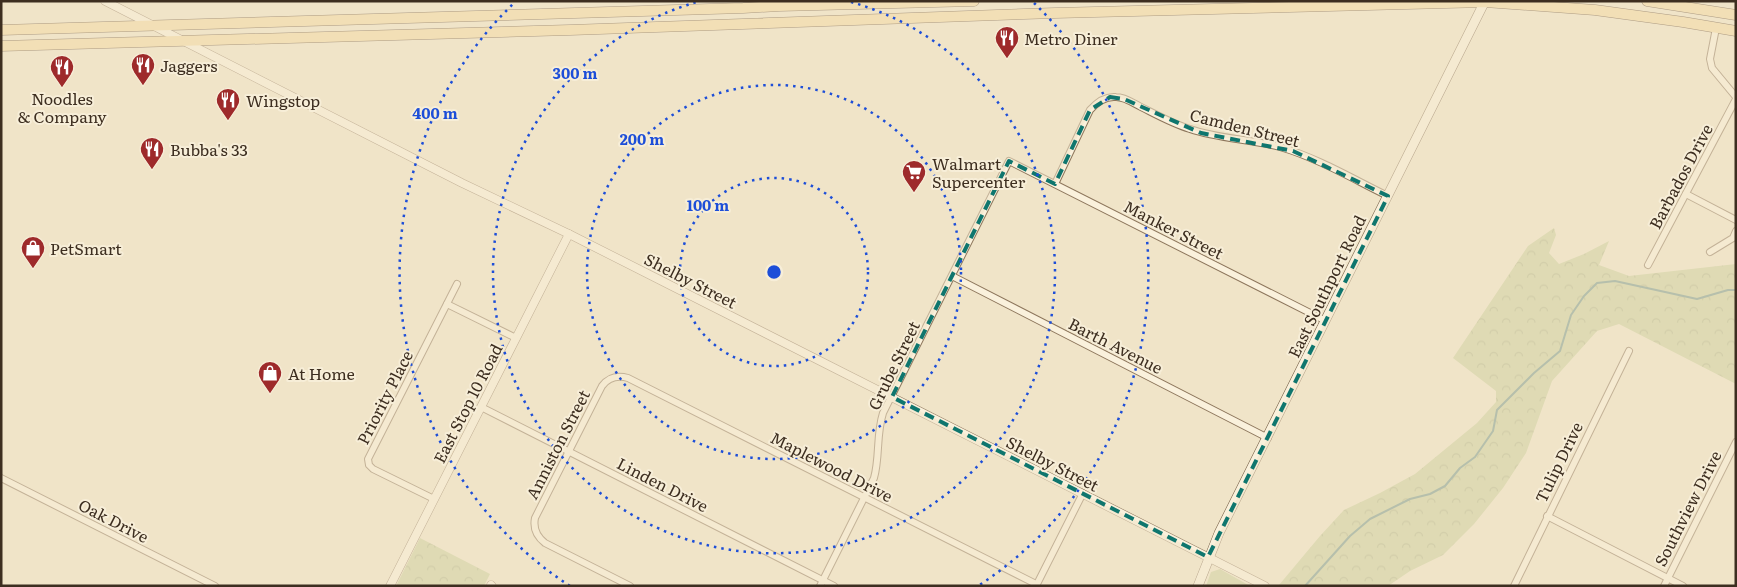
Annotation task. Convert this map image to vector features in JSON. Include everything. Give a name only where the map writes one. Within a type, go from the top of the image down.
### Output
[{"type":"main road","points":[[1,30],[724,9],[780,3],[974,1]]},
{"type":"main road","points":[[1647,1],[1736,15]]},
{"type":"main road","points":[[1,46],[184,42],[1055,13],[1485,2],[1595,10],[1736,31]]},
{"type":"main road","name":"East Southport Road","points":[[1198,586],[1208,557],[1485,2]]},
{"type":"street","name":"Shelby Street","points":[[104,1],[1265,586]]},
{"type":"street","points":[[776,22],[780,3]]},
{"type":"street","points":[[1716,28],[1710,59],[1712,68],[1736,98]]},
{"type":"street","name":"Camden Street","points":[[1055,184],[1090,110],[1096,103],[1115,97],[1127,100],[1190,130],[1219,137],[1268,144],[1293,151],[1388,196]]},
{"type":"street","name":"Barbados Drive","points":[[1648,264],[1736,98]]},
{"type":"street","name":"Manker Street","points":[[1009,161],[1326,321]]},
{"type":"street","name":"Grube Street","points":[[822,583],[865,498],[877,469],[880,422],[1009,161]]},
{"type":"street","points":[[1686,194],[1736,220]]},
{"type":"street","points":[[1710,252],[1733,238],[1736,232]]},
{"type":"street","name":"East Stop 10 Road","points":[[390,586],[569,234]]},
{"type":"street","name":"Barth Avenue","points":[[952,276],[1268,438]]},
{"type":"street","name":"Priority Place","points":[[434,499],[373,468],[369,465],[368,459],[457,284]]},
{"type":"street","points":[[447,304],[516,338]]},
{"type":"street","name":"Tulip Drive","points":[[1514,586],[1628,351]]},
{"type":"street","name":"Anniston Street","points":[[614,377],[602,386],[535,518],[535,530],[538,537],[544,543],[630,586]]},
{"type":"street","name":"Maplewood Drive","points":[[614,377],[628,378],[1036,585]]},
{"type":"street","name":"Linden Drive","points":[[481,407],[822,583],[834,586]]},
{"type":"street","name":"Southview Drive","points":[[1664,586],[1736,442]]},
{"type":"street","name":"Oak Drive","points":[[1,478],[215,586]]},
{"type":"street","points":[[1036,585],[1083,493]]},
{"type":"street","points":[[1547,516],[1683,586]]},
{"type":"highlighted area","points":[[1110,97],[1124,99],[1201,133],[1293,151],[1388,196],[1208,557],[892,397],[1009,161],[1055,184],[1090,110]]},
{"type":"green space","points":[[1554,228],[1556,235],[1549,253],[1559,264],[1609,241],[1599,265],[1629,276],[1736,264],[1736,384],[1619,324],[1597,331],[1552,381],[1526,453],[1503,488],[1474,524],[1443,555],[1410,571],[1388,586],[1279,585],[1344,510],[1415,474],[1477,423],[1496,402],[1496,391],[1453,358],[1528,246]]},
{"type":"green space","points":[[420,538],[490,574],[484,586],[396,586]]},
{"type":"green space","points":[[1220,569],[1250,586],[1206,586],[1211,572]]},
{"type":"waterway","points":[[1305,586],[1350,536],[1370,519],[1410,499],[1430,494],[1445,486],[1460,468],[1475,457],[1493,431],[1497,410],[1534,373],[1560,351],[1571,315],[1584,296],[1597,283],[1615,281],[1697,299],[1728,290],[1736,290]]},
{"type":"place","name":"Metro Diner","points":[[1007,59]]},
{"type":"place","name":"Jaggers","points":[[143,86]]},
{"type":"place","name":"Noodles & Company","points":[[62,88]]},
{"type":"place","name":"Wingstop","points":[[228,121]]},
{"type":"place","name":"Bubba's 33","points":[[152,170]]},
{"type":"place","name":"Walmart Supercenter","points":[[914,193]]},
{"type":"place","name":"PetSmart","points":[[33,269]]},
{"type":"place","name":"At Home","points":[[270,394]]}]
